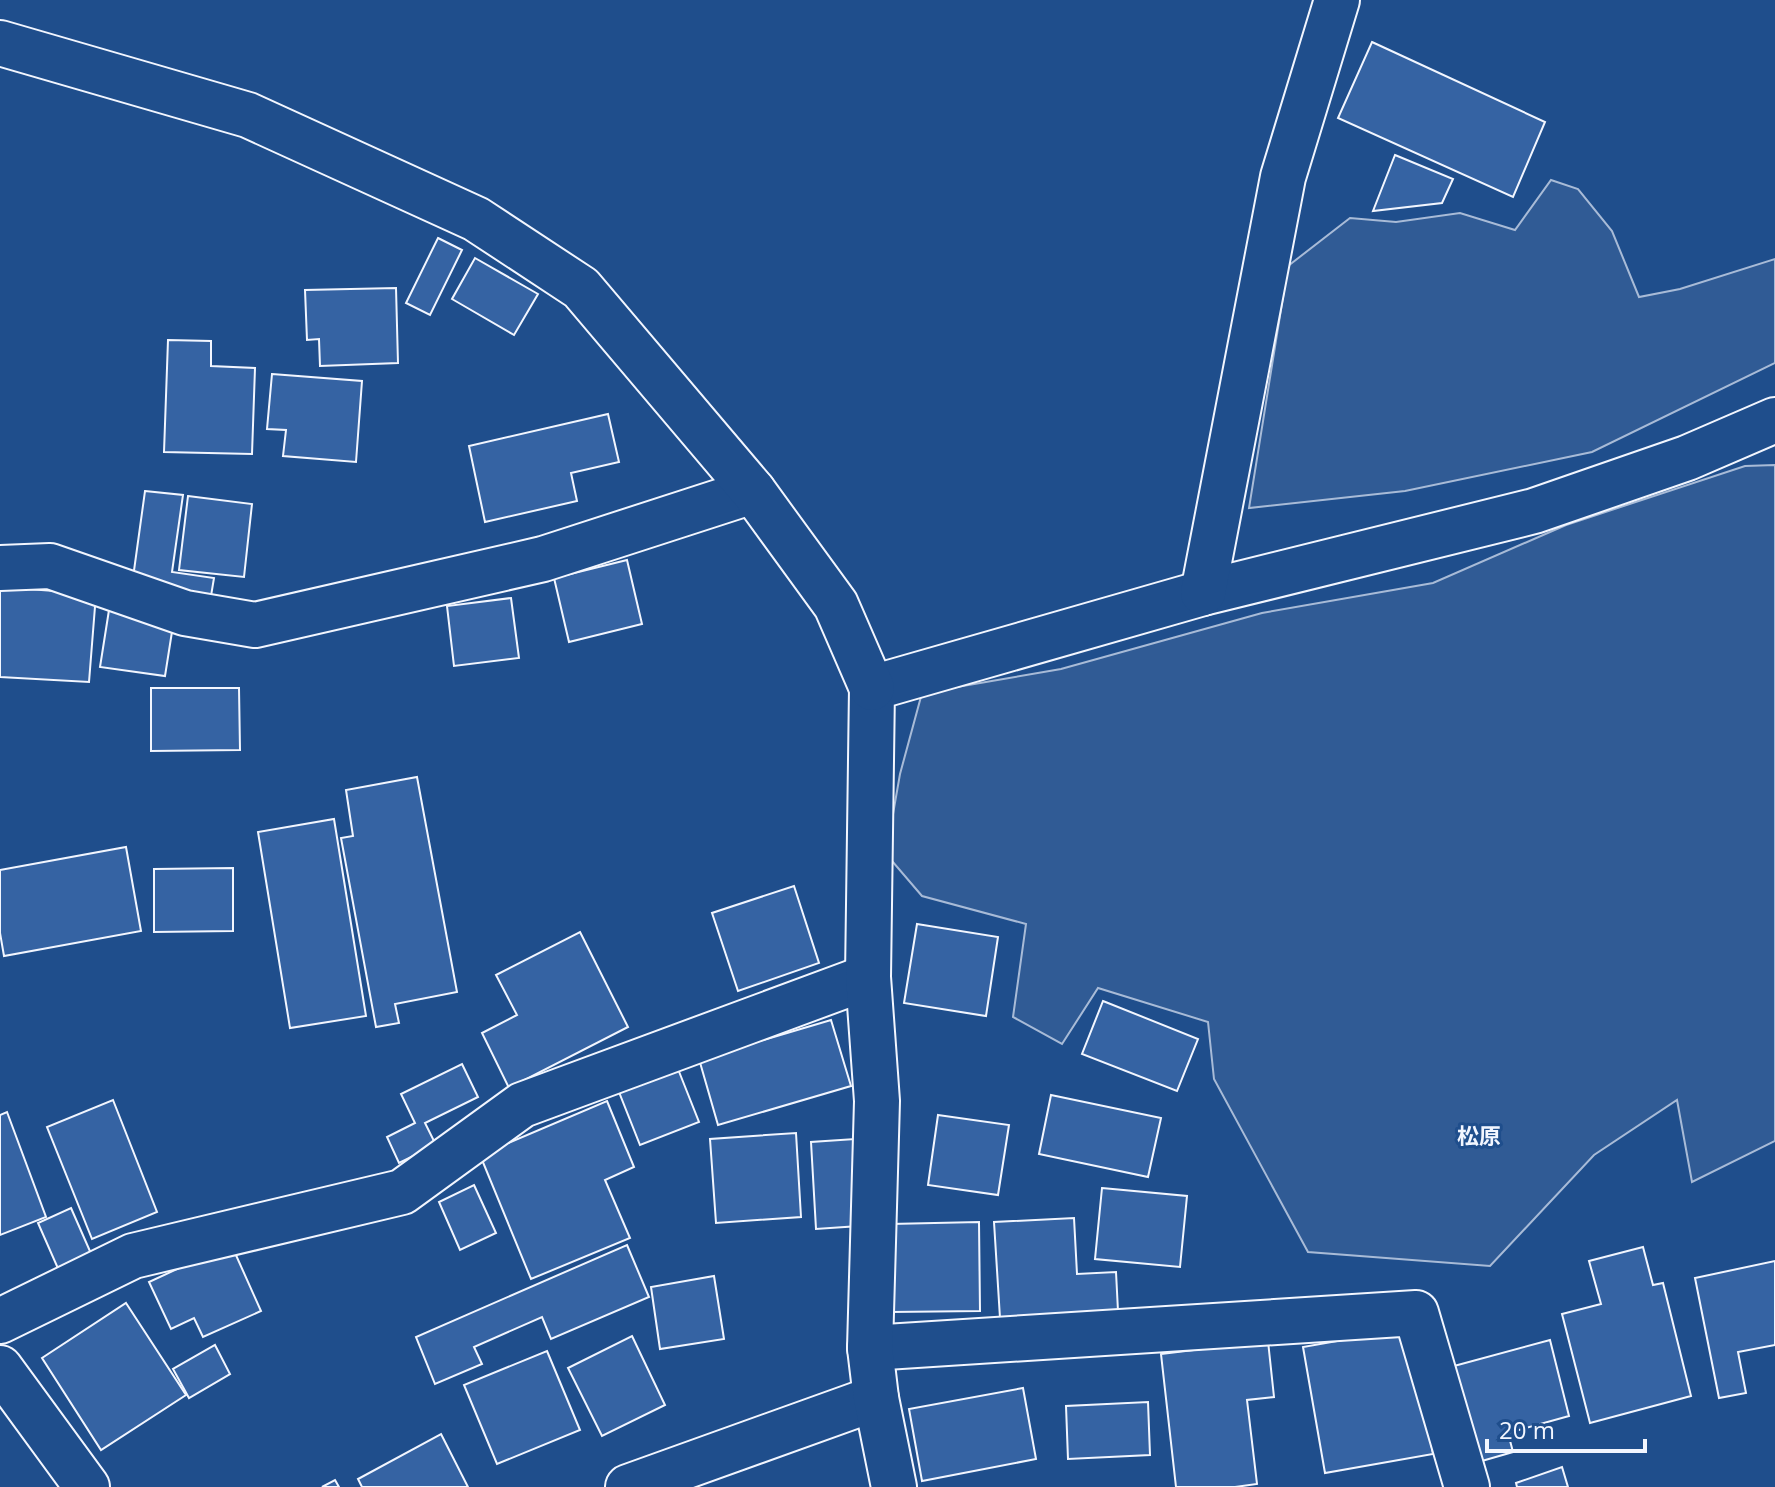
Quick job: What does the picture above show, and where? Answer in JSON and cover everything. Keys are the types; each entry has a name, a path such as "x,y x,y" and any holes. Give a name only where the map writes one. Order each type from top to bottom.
{"street":[{"path":"1203,593 1283,177 1337,0"},
{"path":"0,43 248,115 476,219 581,288 753,491 836,605 872,688 868,977 877,1101 870,1348 876,1398 894,1487"},
{"path":"872,688 1203,593 1534,511 1687,458 1775,420"},
{"path":"0,568 50,566 185,613 255,625 543,559 753,491"},
{"path":"0,1321 133,1256 402,1192 522,1105 868,977"},
{"path":"870,1348 1416,1313 1467,1487"},
{"path":"0,1368 87,1487"},
{"path":"628,1487 876,1398"}],"shaded area":[{"path":"1551,180 1578,189 1612,231 1639,297 1680,289 1775,259 1775,363 1592,452 1405,491 1249,508 1288,266 1350,218 1396,222 1460,213 1515,230"},
{"path":"1775,465 1775,1141 1692,1182 1677,1100 1594,1155 1490,1266 1308,1252 1214,1079 1208,1022 1098,988 1062,1044 1013,1017 1026,924 922,896 886,854 900,774 922,693 1061,669 1262,613 1433,583 1566,525 1745,466"}],"building":[{"path":"1372,42 1545,122 1513,197 1338,118"},
{"path":"1395,155 1453,179 1442,203 1373,211"},
{"path":"438,238 462,250 430,315 406,303"},
{"path":"475,258 538,294 514,335 452,299"},
{"path":"396,288 398,363 320,366 319,339 307,340 305,290"},
{"path":"168,340 211,341 211,366 255,368 252,454 164,452"},
{"path":"272,374 362,381 356,462 283,456 286,430 267,429"},
{"path":"608,414 619,462 571,473 577,501 485,522 469,446"},
{"path":"145,491 183,495 172,572 214,578 211,596 132,585"},
{"path":"188,496 252,504 244,577 179,570"},
{"path":"627,560 642,624 569,642 554,578"},
{"path":"0,587 96,594 89,682 0,677"},
{"path":"511,598 519,658 454,666 447,606"},
{"path":"109,610 174,619 165,676 100,667"},
{"path":"151,688 239,688 240,750 151,751"},
{"path":"417,777 457,992 395,1004 399,1023 376,1027 341,838 353,836 346,790"},
{"path":"334,819 366,1016 290,1028 258,832"},
{"path":"126,847 141,931 4,956 0,933 0,870"},
{"path":"233,868 233,931 154,932 154,869"},
{"path":"794,886 819,963 738,991 712,913"},
{"path":"917,924 998,937 986,1016 904,1003"},
{"path":"580,932 628,1027 509,1088 482,1033 517,1015 496,975"},
{"path":"1103,1001 1198,1039 1177,1091 1082,1054"},
{"path":"831,1020 851,1086 718,1125 699,1059"},
{"path":"462,1064 478,1097 425,1123 436,1145 399,1163 387,1137 415,1123 401,1094"},
{"path":"676,1064 699,1122 640,1145 617,1087"},
{"path":"1051,1095 1161,1118 1148,1177 1039,1154"},
{"path":"113,1100 157,1212 92,1239 47,1127"},
{"path":"607,1101 634,1167 605,1180 630,1238 531,1279 480,1155"},
{"path":"7,1112 46,1217 0,1235 0,1115"},
{"path":"938,1115 1009,1125 998,1195 928,1185"},
{"path":"796,1133 801,1217 716,1223 710,1139"},
{"path":"855,1139 859,1226 816,1229 811,1142"},
{"path":"474,1185 496,1233 460,1250 439,1202"},
{"path":"1102,1188 1187,1196 1180,1267 1095,1259"},
{"path":"71,1208 93,1258 60,1273 38,1223"},
{"path":"1074,1218 1077,1274 1116,1272 1118,1311 1000,1318 994,1222"},
{"path":"979,1222 980,1311 891,1312 890,1224"},
{"path":"231,1244 261,1311 203,1337 194,1318 171,1329 149,1282"},
{"path":"627,1245 649,1297 551,1339 542,1317 474,1347 482,1364 435,1384 416,1337"},
{"path":"1643,1247 1653,1285 1663,1283 1691,1396 1590,1423 1562,1314 1601,1304 1589,1261"},
{"path":"1775,1261 1775,1345 1738,1352 1746,1393 1719,1398 1695,1278"},
{"path":"714,1276 724,1339 660,1349 651,1287"},
{"path":"126,1303 186,1395 101,1450 42,1358"},
{"path":"1411,1328 1433,1454 1325,1473 1303,1347"},
{"path":"632,1336 665,1405 602,1436 568,1368"},
{"path":"1550,1340 1569,1416 1508,1433 1513,1452 1468,1465 1443,1369"},
{"path":"1268,1341 1274,1397 1247,1400 1257,1484 1176,1487 1161,1354"},
{"path":"215,1345 230,1374 189,1398 173,1369"},
{"path":"547,1351 580,1430 497,1464 464,1385"},
{"path":"1023,1388 1036,1459 922,1481 909,1409"},
{"path":"1148,1402 1150,1455 1068,1459 1066,1406"},
{"path":"441,1434 468,1487 362,1487 358,1479"},
{"path":"1562,1467 1568,1487 1517,1487 1516,1483"},
{"path":"335,1480 339,1487 322,1487"}],"district":[{"name":"松原","path":"1479,1135"}]}
